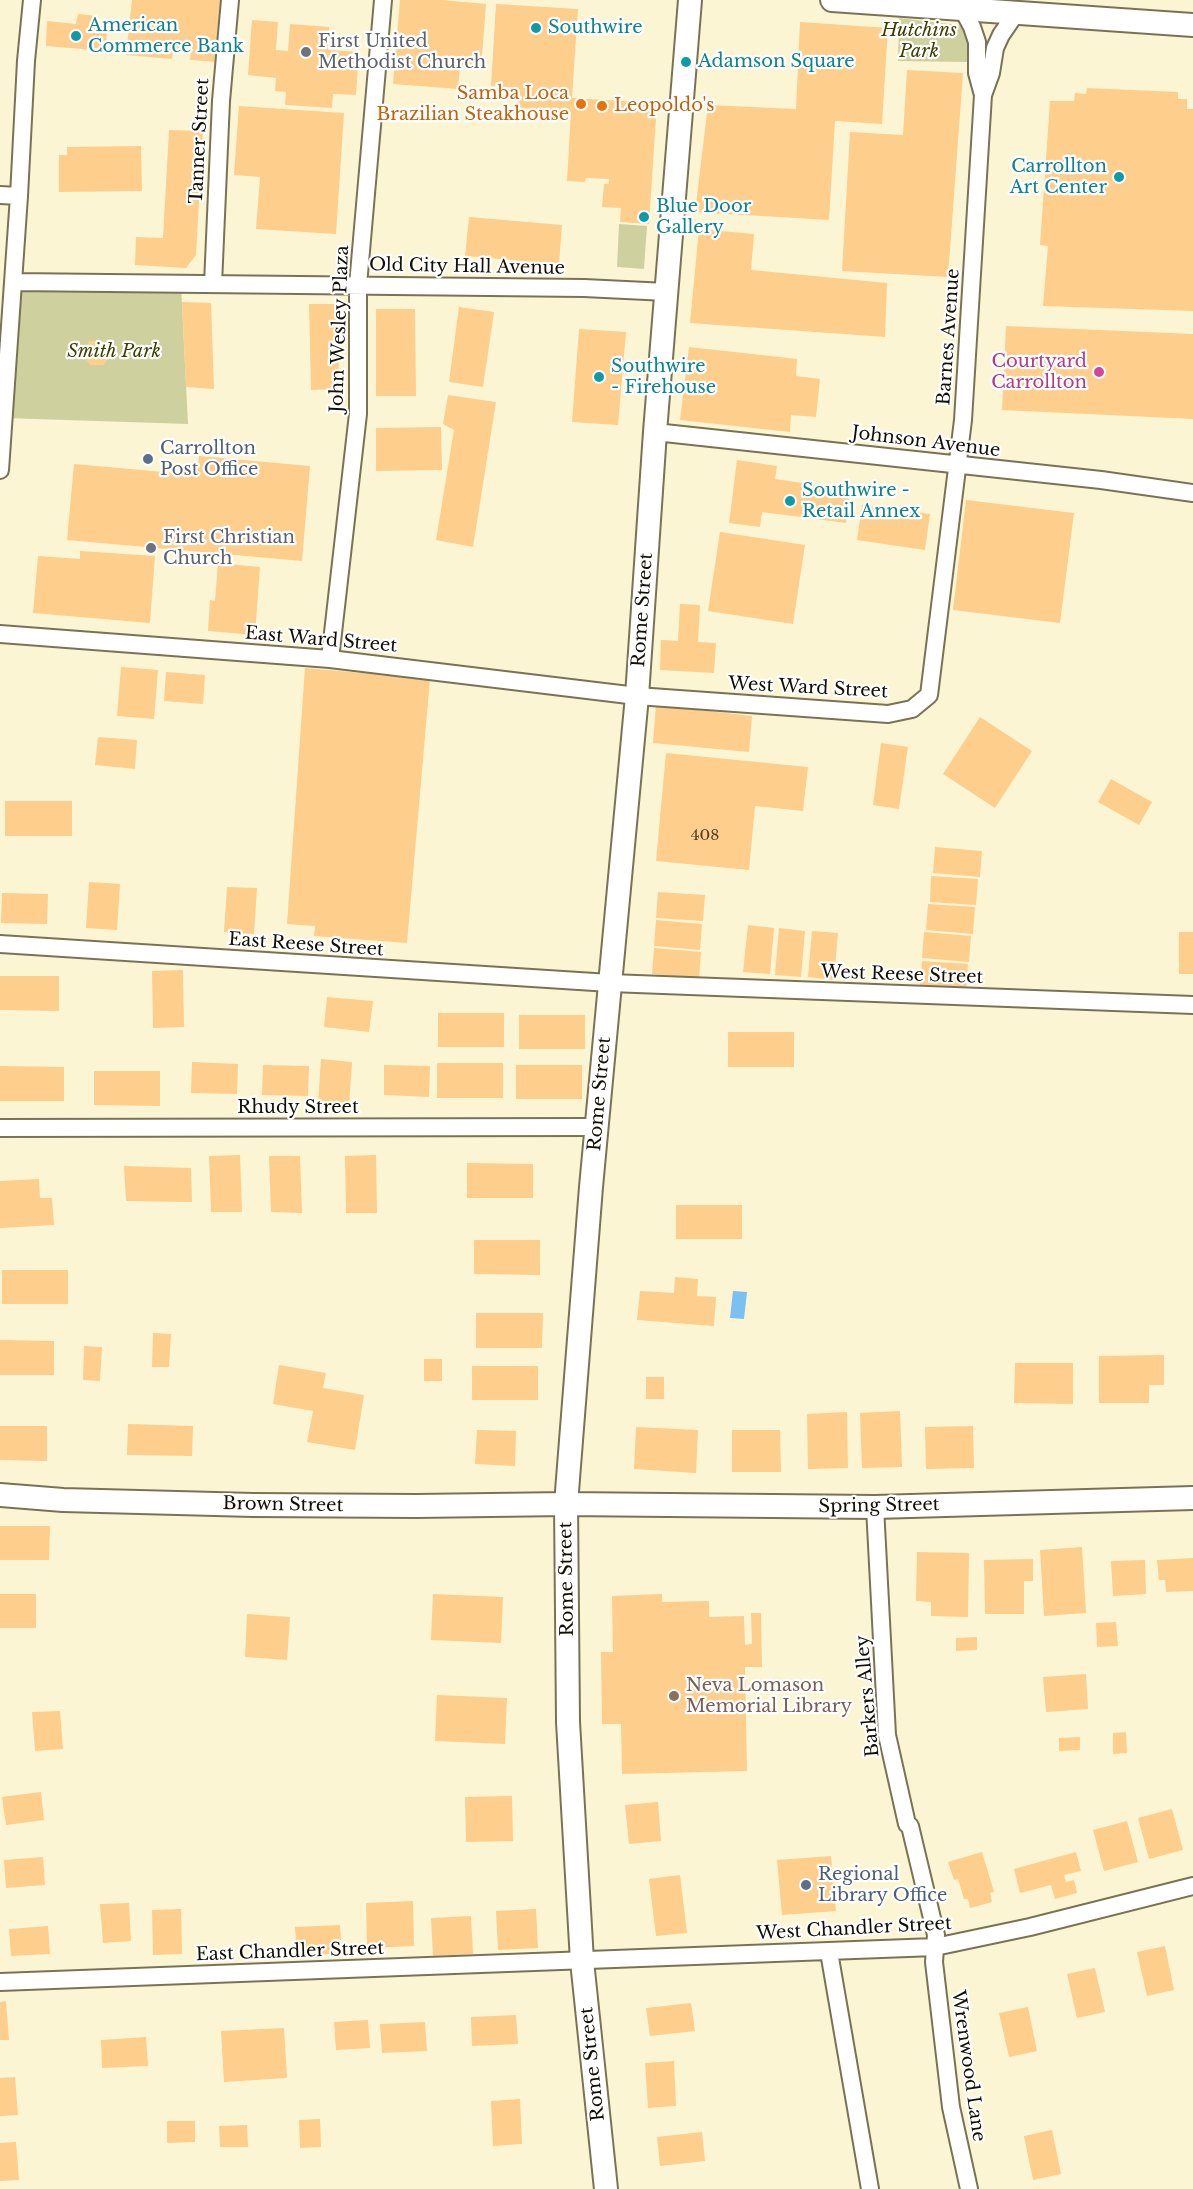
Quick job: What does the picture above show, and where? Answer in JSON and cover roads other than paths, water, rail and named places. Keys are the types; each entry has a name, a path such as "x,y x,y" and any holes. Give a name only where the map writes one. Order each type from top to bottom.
{"street":[{"path":"0,470 26,61 32,0"},
{"name":"Tanner Street","path":"213,284 221,101 230,0"},
{"name":"John Wesley Plaza","path":"330,659 358,414 358,285 383,0"},
{"name":"Rome Street","path":"606,2189 582,1961 568,1722 566,1504 596,1127 637,696 655,432 690,0"},
{"path":"832,0 975,7 1016,13 1045,8 1193,25"},
{"path":"975,7 972,27 975,37 977,73 983,95"},
{"path":"983,95 992,73 995,48 1016,13"},
{"name":"Barnes Avenue","path":"944,581 964,408 983,95"},
{"path":"0,195 19,196"},
{"name":"Old City Hall Avenue","path":"13,282 584,288 668,292"},
{"name":"Johnson Avenue","path":"655,432 757,441 1101,480 1193,493"},
{"name":"West Ward Street","path":"637,696 888,714 912,709 929,695 944,581"},
{"name":"East Ward Street","path":"0,634 330,659 637,696"},
{"name":"East Reese Street","path":"0,944 610,983"},
{"name":"West Reese Street","path":"610,983 1193,1005"},
{"name":"Rhudy Street","path":"0,1128 596,1127"},
{"name":"Brown Street","path":"0,1495 63,1500 253,1505 566,1504"},
{"name":"Spring Street","path":"566,1504 875,1507 1193,1498"},
{"name":"Barkers Alley","path":"875,1507 887,1735 936,1935 935,1947"},
{"name":"West Chandler Street","path":"582,1961 935,1947 1030,1928 1193,1886"},
{"name":"Wrenwood Lane","path":"935,1947 934,1962 951,2107 969,2189"},
{"path":"829,1952 870,2189"},
{"name":"East Chandler Street","path":"0,1983 582,1961"}],"water":[{"path":"733,1291 747,1292 744,1319 730,1318"}],"place":[{"name":"Southwire","path":"536,28"},
{"name":"American Commerce Bank","path":"76,36"},
{"name":"First United Methodist Church","path":"306,52"},
{"name":"Adamson Square","path":"686,62"},
{"name":"Samba Loca Brazilian Steakhouse","path":"581,104"},
{"name":"Leopoldo's","path":"602,106"},
{"name":"Carrollton Art Center","path":"1119,177"},
{"name":"Blue Door Gallery","path":"644,217"},
{"name":"Courtyard Carrollton","path":"1099,372"},
{"name":"Southwire - Firehouse","path":"599,377"},
{"name":"Carrollton Post Office","path":"148,459"},
{"name":"Southwire - Retail Annex","path":"790,501"},
{"name":"First Christian Church","path":"151,548"},
{"name":"Neva Lomason Memorial Library","path":"674,1696"},
{"name":"Regional Library Office","path":"806,1885"}],"park label":[{"name":"Hutchins Park","path":"919,42"},
{"name":"Smith Park","path":"114,352"}]}
